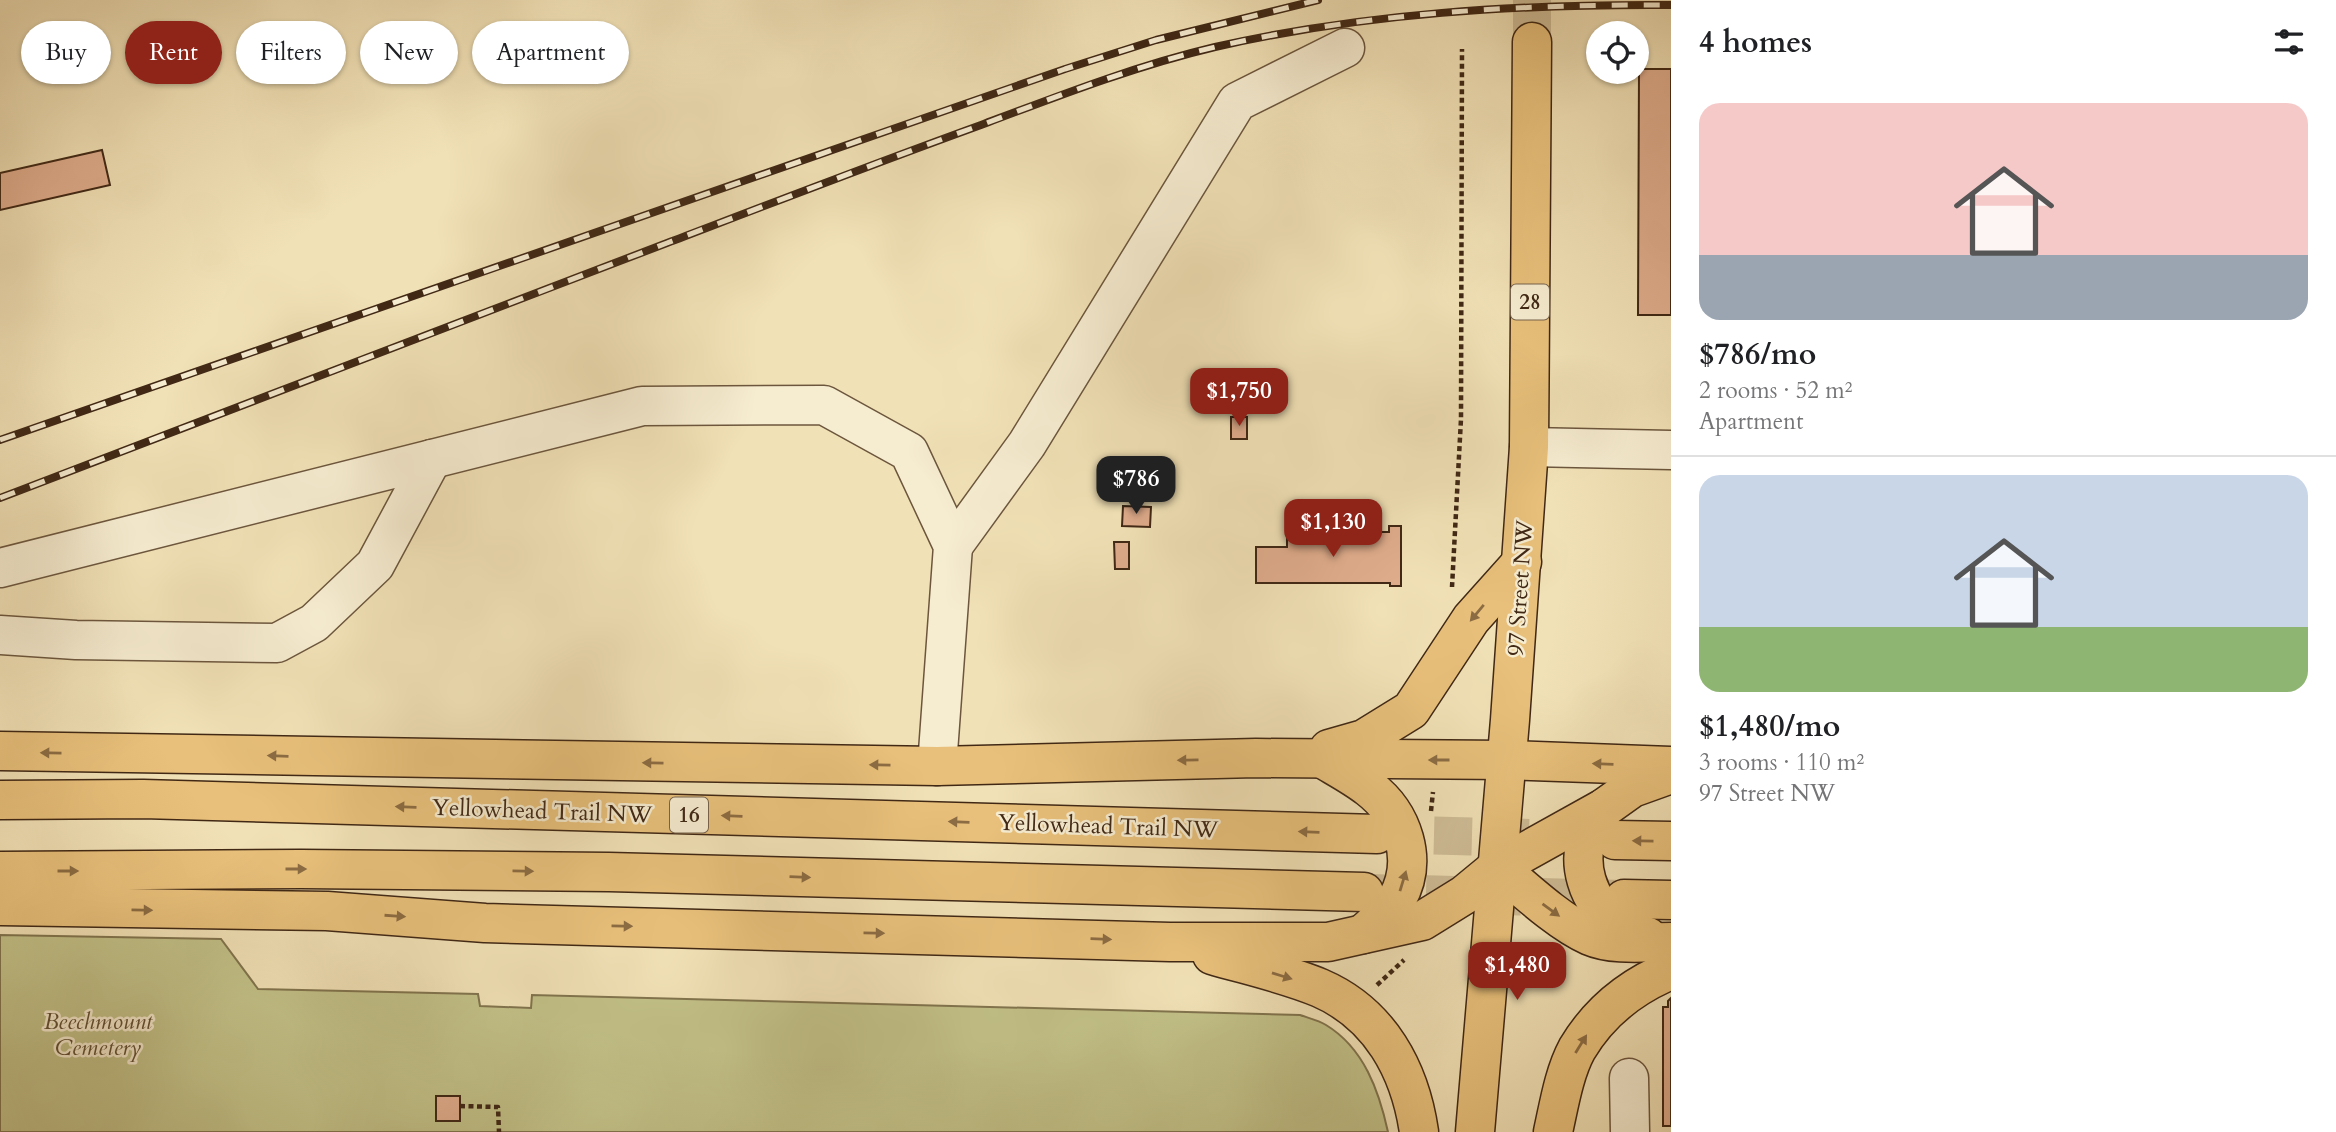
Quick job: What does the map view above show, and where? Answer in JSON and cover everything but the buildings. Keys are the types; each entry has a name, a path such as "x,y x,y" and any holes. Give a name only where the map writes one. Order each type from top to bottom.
{"main road":[{"name":"97 Street NW","path":"1475,1132 1507,760 1529,447 1532,42"},
{"path":"1256,758 1338,748 1364,739 1411,710 1471,619 1522,562"},
{"path":"0,751 937,766 1256,758 1507,760 1671,766"},
{"path":"1322,758 1369,788 1389,807 1402,829 1408,855 1406,876 1396,899 1363,934"},
{"path":"0,906 327,911 485,923 1170,942 1328,942 1422,921 1465,895 1498,867 1609,824 1632,788 1671,774"},
{"name":"Yellowhead Trail NW","path":"0,800 143,799 1377,834"},
{"path":"1667,951 1619,925 1598,906 1587,888 1584,870 1585,850 1591,826 1609,824 1671,841"},
{"path":"1498,867 1553,913 1591,936 1667,951"},
{"path":"0,871 301,869 609,872 1364,892"},
{"path":"1624,899 1671,900"},
{"path":"1170,942 1321,988 1353,1007 1377,1028 1392,1052 1412,1101 1419,1132"},
{"path":"1553,1132 1565,1081 1577,1050 1600,1017 1623,995 1653,977 1667,951"},
{"path":"1565,1081 1576,1132"}],"street":[{"path":"953,546 1027,444 1237,102 1345,48"},
{"path":"0,568 642,406 824,405 909,452 953,546 937,766"},
{"path":"1529,447 1671,450"},
{"path":"0,635 76,640 277,643 314,623 375,565 432,459"},
{"path":"1629,1078 1630,1132"}],"path":[{"path":"1450,598 1461,419 1462,49"},
{"path":"1373,988 1410,954"},
{"path":"460,1106 498,1107 499,1132"}],"green space":[{"name":"Beechmount Cemetery","path":"0,935 221,939 258,989 478,994 480,1006 531,1008 532,995 1300,1015 1326,1025 1360,1058 1380,1101 1388,1132 0,1132"}],"tunnel":[{"path":"1532,0 1532,42"},
{"path":"1377,834 1533,838"},
{"path":"1369,893 1624,899"}],"railway":[{"path":"0,440 1065,69 1156,40 1318,0"},
{"path":"0,498 863,168 1156,63 1271,35 1385,19 1557,6 1671,5"}]}
